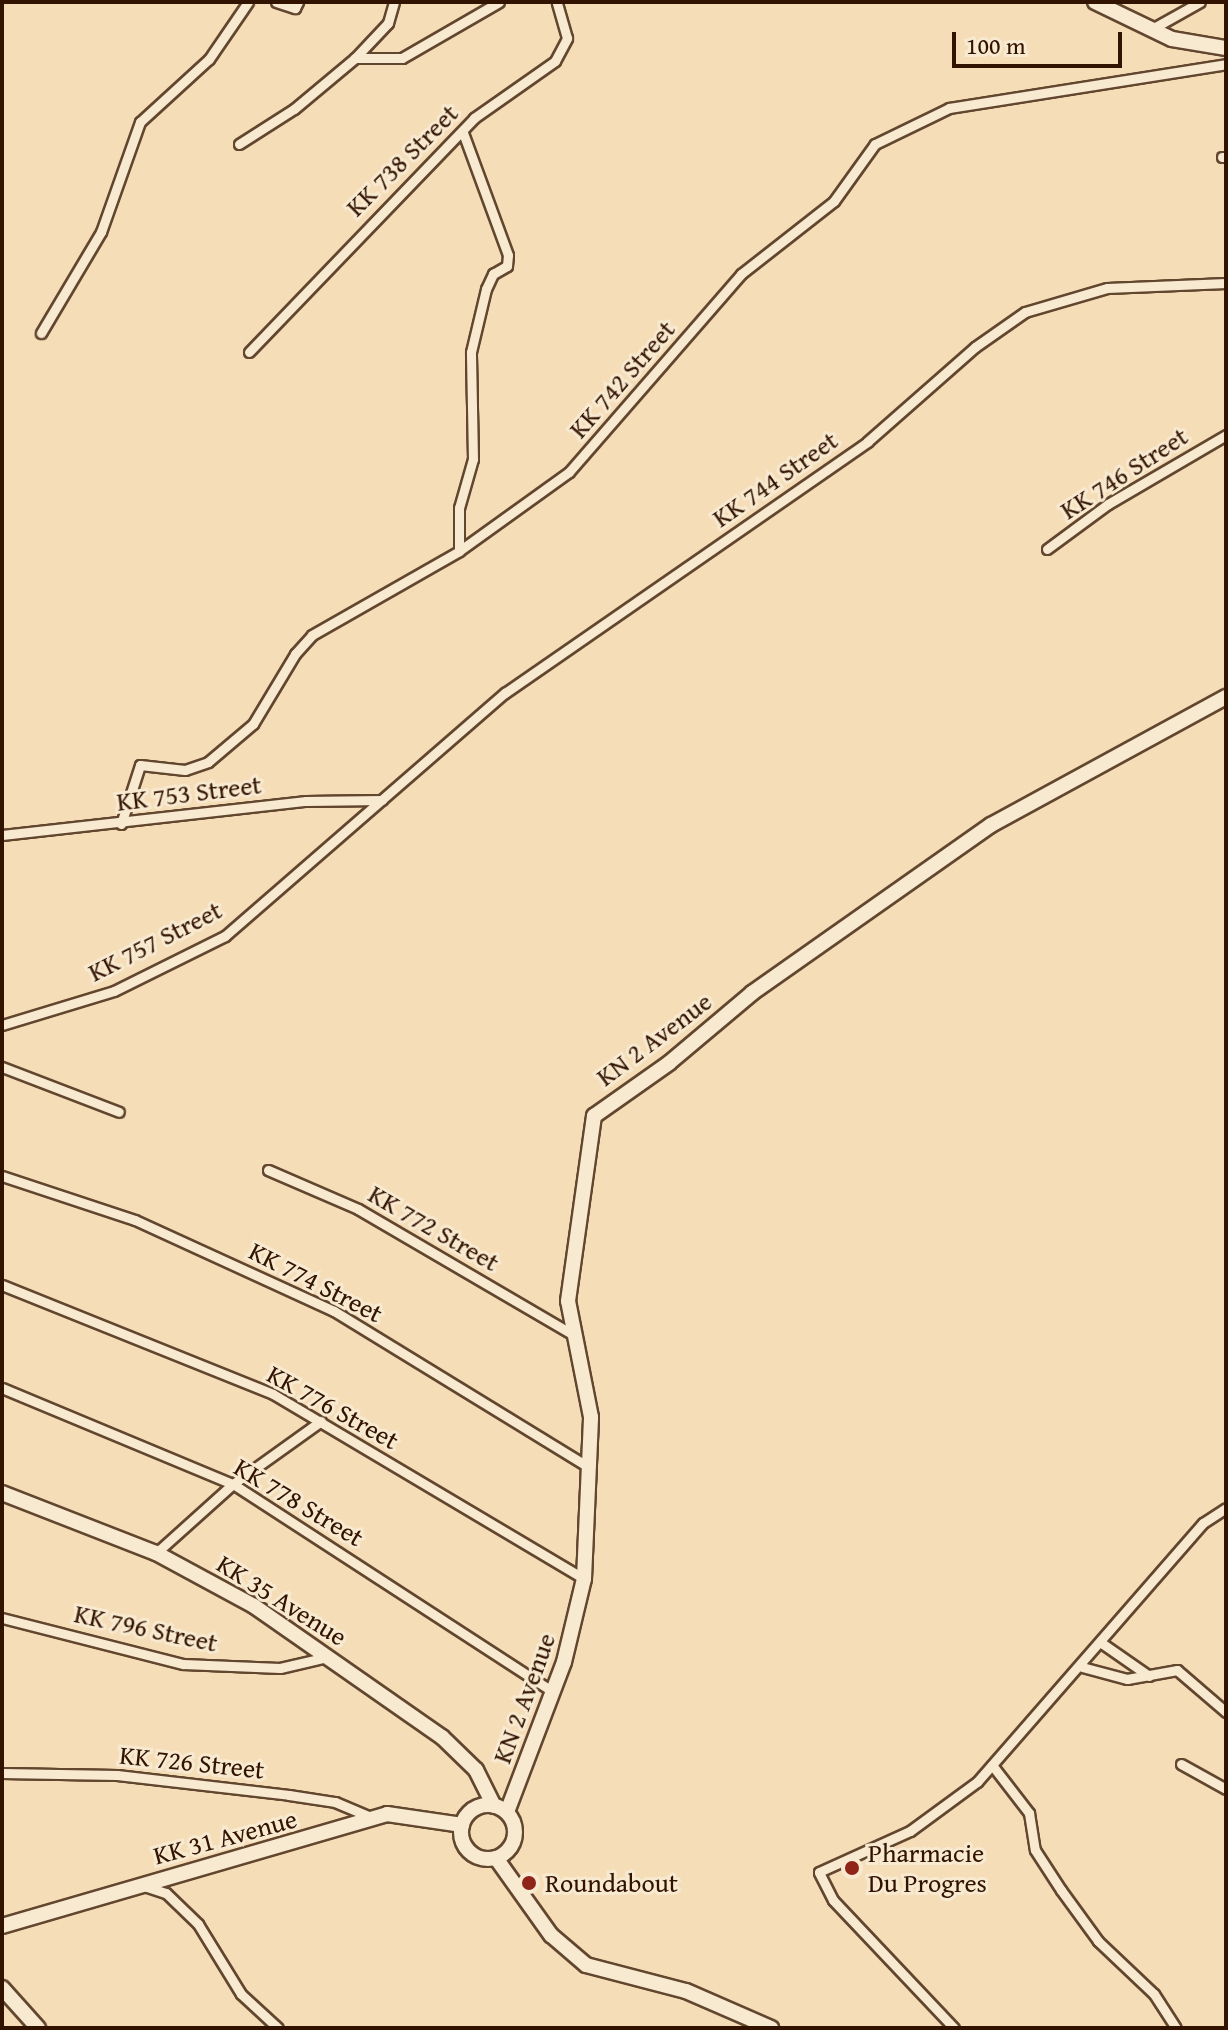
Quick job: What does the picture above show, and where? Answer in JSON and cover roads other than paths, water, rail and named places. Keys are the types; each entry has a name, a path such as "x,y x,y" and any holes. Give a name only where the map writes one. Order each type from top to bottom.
{"main road":[{"path":"1095,2 1150,30 1226,48"},
{"name":"KN 2 Avenue","path":"501,1809 553,1692 584,1579 590,1468 588,1386 572,1334 570,1272 594,1116 669,1063 752,993 991,825 1226,697"},
{"name":"KK 35 Avenue","path":"2,1493 156,1553 254,1606 450,1744 476,1770 501,1809"},
{"path":"496,1858 515,1838 501,1809 474,1809 462,1825 470,1851 496,1858 551,1935 586,1965 686,1991 771,2028"},
{"name":"KK 31 Avenue","path":"2,1926 373,1818 400,1814 462,1825"},
{"path":"2,1988 38,2028"}],"street":[{"path":"41,333 101,232 140,122 209,59 248,2"},
{"path":"276,2 295,8 298,2"},
{"path":"239,144 294,109 355,58 388,23 394,2"},
{"path":"355,58 402,58 499,2"},
{"name":"KK 738 Street","path":"249,352 463,133 474,118 564,51 567,38 557,2"},
{"path":"1150,30 1200,2"},
{"name":"KK 742 Street","path":"121,824 140,765 185,770 208,762 253,724 295,654 312,635 459,551 569,472 741,274 834,201 875,144 949,108 1226,64"},
{"path":"459,551 459,508 473,459 471,352 486,289 493,274 507,266 508,255 463,133"},
{"name":"KK 744 Street","path":"382,800 505,693 867,442 975,347 1025,312 1107,288 1226,283"},
{"name":"KK 746 Street","path":"1047,549 1108,504 1226,435"},
{"name":"KK 753 Street","path":"2,835 306,801 382,800"},
{"name":"KK 757 Street","path":"2,1025 114,991 225,936 382,800"},
{"path":"2,1067 119,1112"},
{"name":"KK 772 Street","path":"268,1170 358,1209 572,1334"},
{"name":"KK 774 Street","path":"2,1176 135,1220 334,1311 590,1468"},
{"name":"KK 776 Street","path":"2,1285 273,1394 584,1579"},
{"name":"KK 778 Street","path":"2,1388 233,1484 553,1692"},
{"path":"156,1553 233,1484 321,1421"},
{"path":"954,2028 833,1900 819,1872 910,1831 965,1792 992,1765 1049,1695 1103,1644 1203,1523 1226,1508"},
{"name":"KK 796 Street","path":"2,1618 183,1664 280,1668 329,1657"},
{"path":"1103,1644 1149,1676"},
{"path":"1082,1667 1127,1679 1177,1670 1226,1712"},
{"path":"1181,1764 1226,1789"},
{"path":"992,1765 1029,1813 1035,1850 1061,1890 1098,1941 1154,1994 1176,2028"},
{"name":"KK 726 Street","path":"2,1773 117,1775 289,1795 335,1802 373,1818"},
{"path":"140,1884 166,1893 185,1910 241,1994 278,2028"}],"place":[{"name":"Pharmacie Du Progres","path":"852,1868"},
{"name":"Roundabout","path":"529,1883"}]}
